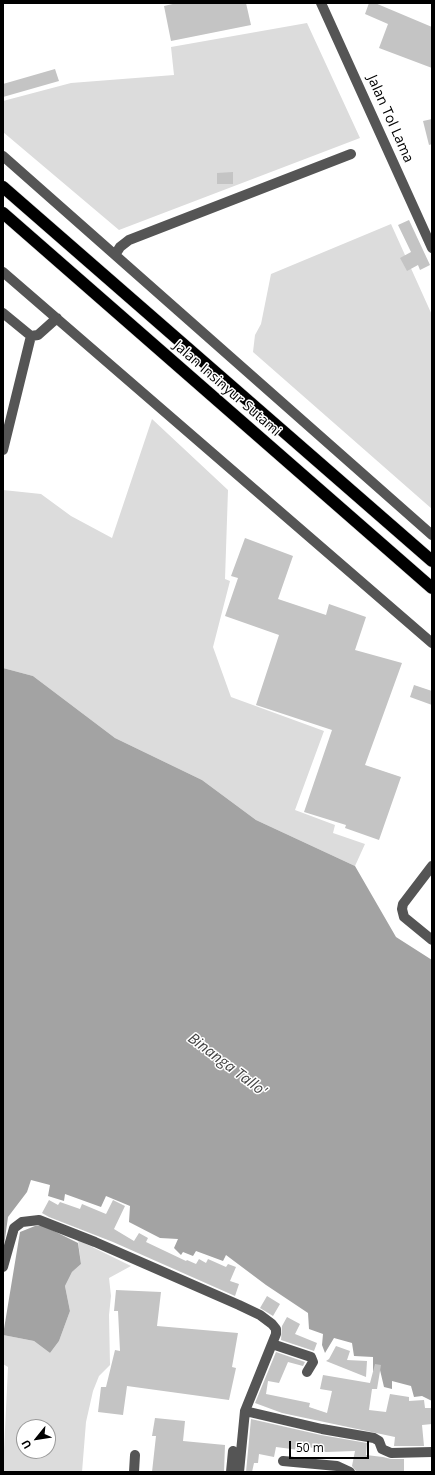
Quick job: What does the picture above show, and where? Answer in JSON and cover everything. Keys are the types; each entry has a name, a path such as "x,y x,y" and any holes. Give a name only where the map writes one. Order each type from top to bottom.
{"highway":[{"name":"Jalan Insinyur Sutami","path":"3,187 432,561"},
{"name":"Jalan Insinyur Sutami","path":"3,213 432,588"}],"street":[{"name":"Jalan Tol Lama","path":"321,3 432,248"},
{"path":"115,255 120,247 129,240 351,154"},
{"path":"3,156 432,535"},
{"path":"3,272 432,644"},
{"path":"3,314 31,336 38,335 57,318"},
{"path":"3,450 31,336"},
{"path":"432,866 403,904 402,909 404,917 432,940"},
{"path":"3,1267 14,1228 22,1222 43,1220 260,1315 276,1329 276,1334 245,1411 239,1472"},
{"path":"272,1344 311,1357 313,1362 307,1372"},
{"path":"245,1411 322,1430 374,1438 378,1441 382,1449 391,1453 432,1452"},
{"path":"231,1472 233,1451"},
{"path":"134,1472 135,1455"},
{"path":"283,1461 306,1462 342,1467 350,1472"}],"shaded area":[{"path":"307,23 360,138 119,230 3,132 3,101 71,83 174,75 171,47"},
{"path":"391,224 432,315 432,509 253,352 255,335 261,324 271,274"},
{"path":"152,419 228,490 225,579 230,581 213,647 231,697 324,731 295,810 335,825 333,833 365,844 355,866 256,820 202,780 115,738 33,676 3,668 3,490 41,494 71,516 112,538"},
{"path":"78,1240 131,1266 109,1278 111,1296 109,1315 110,1365 99,1376 93,1391 86,1422 82,1472 3,1472 8,1367 3,1364 3,1335 34,1341 50,1353 59,1341 70,1311 65,1286 72,1272 81,1264"}],"water":[{"name":"Binanga Tallo'","path":"3,668 33,676 115,738 202,780 256,820 355,866 396,937 432,960 432,1401 422,1396 414,1397 411,1386 392,1381 392,1389 384,1387 380,1370 373,1371 373,1357 354,1356 352,1343 334,1338 325,1353 322,1345 323,1334 309,1329 308,1313 266,1285 226,1255 223,1261 196,1251 193,1256 183,1252 181,1255 174,1248 178,1239 160,1238 129,1222 130,1206 106,1196 101,1207 65,1194 64,1201 48,1196 50,1185 31,1180 27,1192 8,1217 3,1253"},
{"path":"42,1225 78,1243 81,1264 72,1272 65,1286 70,1311 59,1341 50,1353 34,1341 3,1335 20,1232"}],"building":[{"path":"177,3 246,3 251,25 171,41 164,6"},
{"path":"369,3 375,3 432,27 432,68 379,48 388,24 365,14"},
{"path":"55,69 59,81 3,97 3,84"},
{"path":"432,119 432,144 429,145 423,121"},
{"path":"233,172 233,184 217,184 217,173"},
{"path":"409,220 430,265 420,270 418,265 407,271 400,258 411,252 398,225"},
{"path":"245,538 293,556 278,599 326,615 329,604 366,617 355,650 402,663 365,765 401,777 379,840 345,828 346,825 304,812 332,730 256,705 279,635 225,616 238,578 231,576"},
{"path":"414,685 432,691 432,705 410,697"},
{"path":"49,1200 58,1205 60,1202 80,1209 82,1204 106,1214 113,1200 125,1206 114,1229 134,1241 139,1233 148,1238 146,1242 186,1261 187,1260 196,1264 199,1259 206,1263 208,1259 226,1267 228,1264 236,1267 230,1281 239,1284 235,1296 113,1242 49,1217 42,1213"},
{"path":"116,1290 161,1292 157,1326 238,1333 232,1367 236,1368 229,1400 127,1386 123,1415 98,1412 101,1387 106,1387 115,1350 120,1351 118,1311 114,1311"},
{"path":"267,1296 280,1304 273,1316 260,1308"},
{"path":"287,1317 300,1324 295,1334 317,1343 314,1351 281,1340 282,1326"},
{"path":"336,1346 350,1351 347,1360 367,1361 366,1377 326,1361 329,1359"},
{"path":"276,1352 305,1362 303,1366 288,1362 279,1383 268,1381 266,1394 310,1403 309,1407 327,1413 332,1391 320,1389 323,1375 370,1383 375,1364 381,1365 377,1389 372,1389 369,1410 386,1412 390,1394 409,1397 409,1401 424,1400 425,1408 432,1408 432,1424 422,1425 424,1446 394,1446 395,1437 282,1413 255,1403"},
{"path":"155,1418 185,1421 183,1441 225,1445 224,1472 152,1472 156,1436 152,1436"},
{"path":"251,1419 321,1435 367,1443 366,1455 391,1459 404,1459 404,1472 356,1471 352,1466 355,1451 326,1452 299,1444 299,1450 276,1447 274,1457 259,1454 258,1463 254,1463 252,1472 246,1472"}]}
